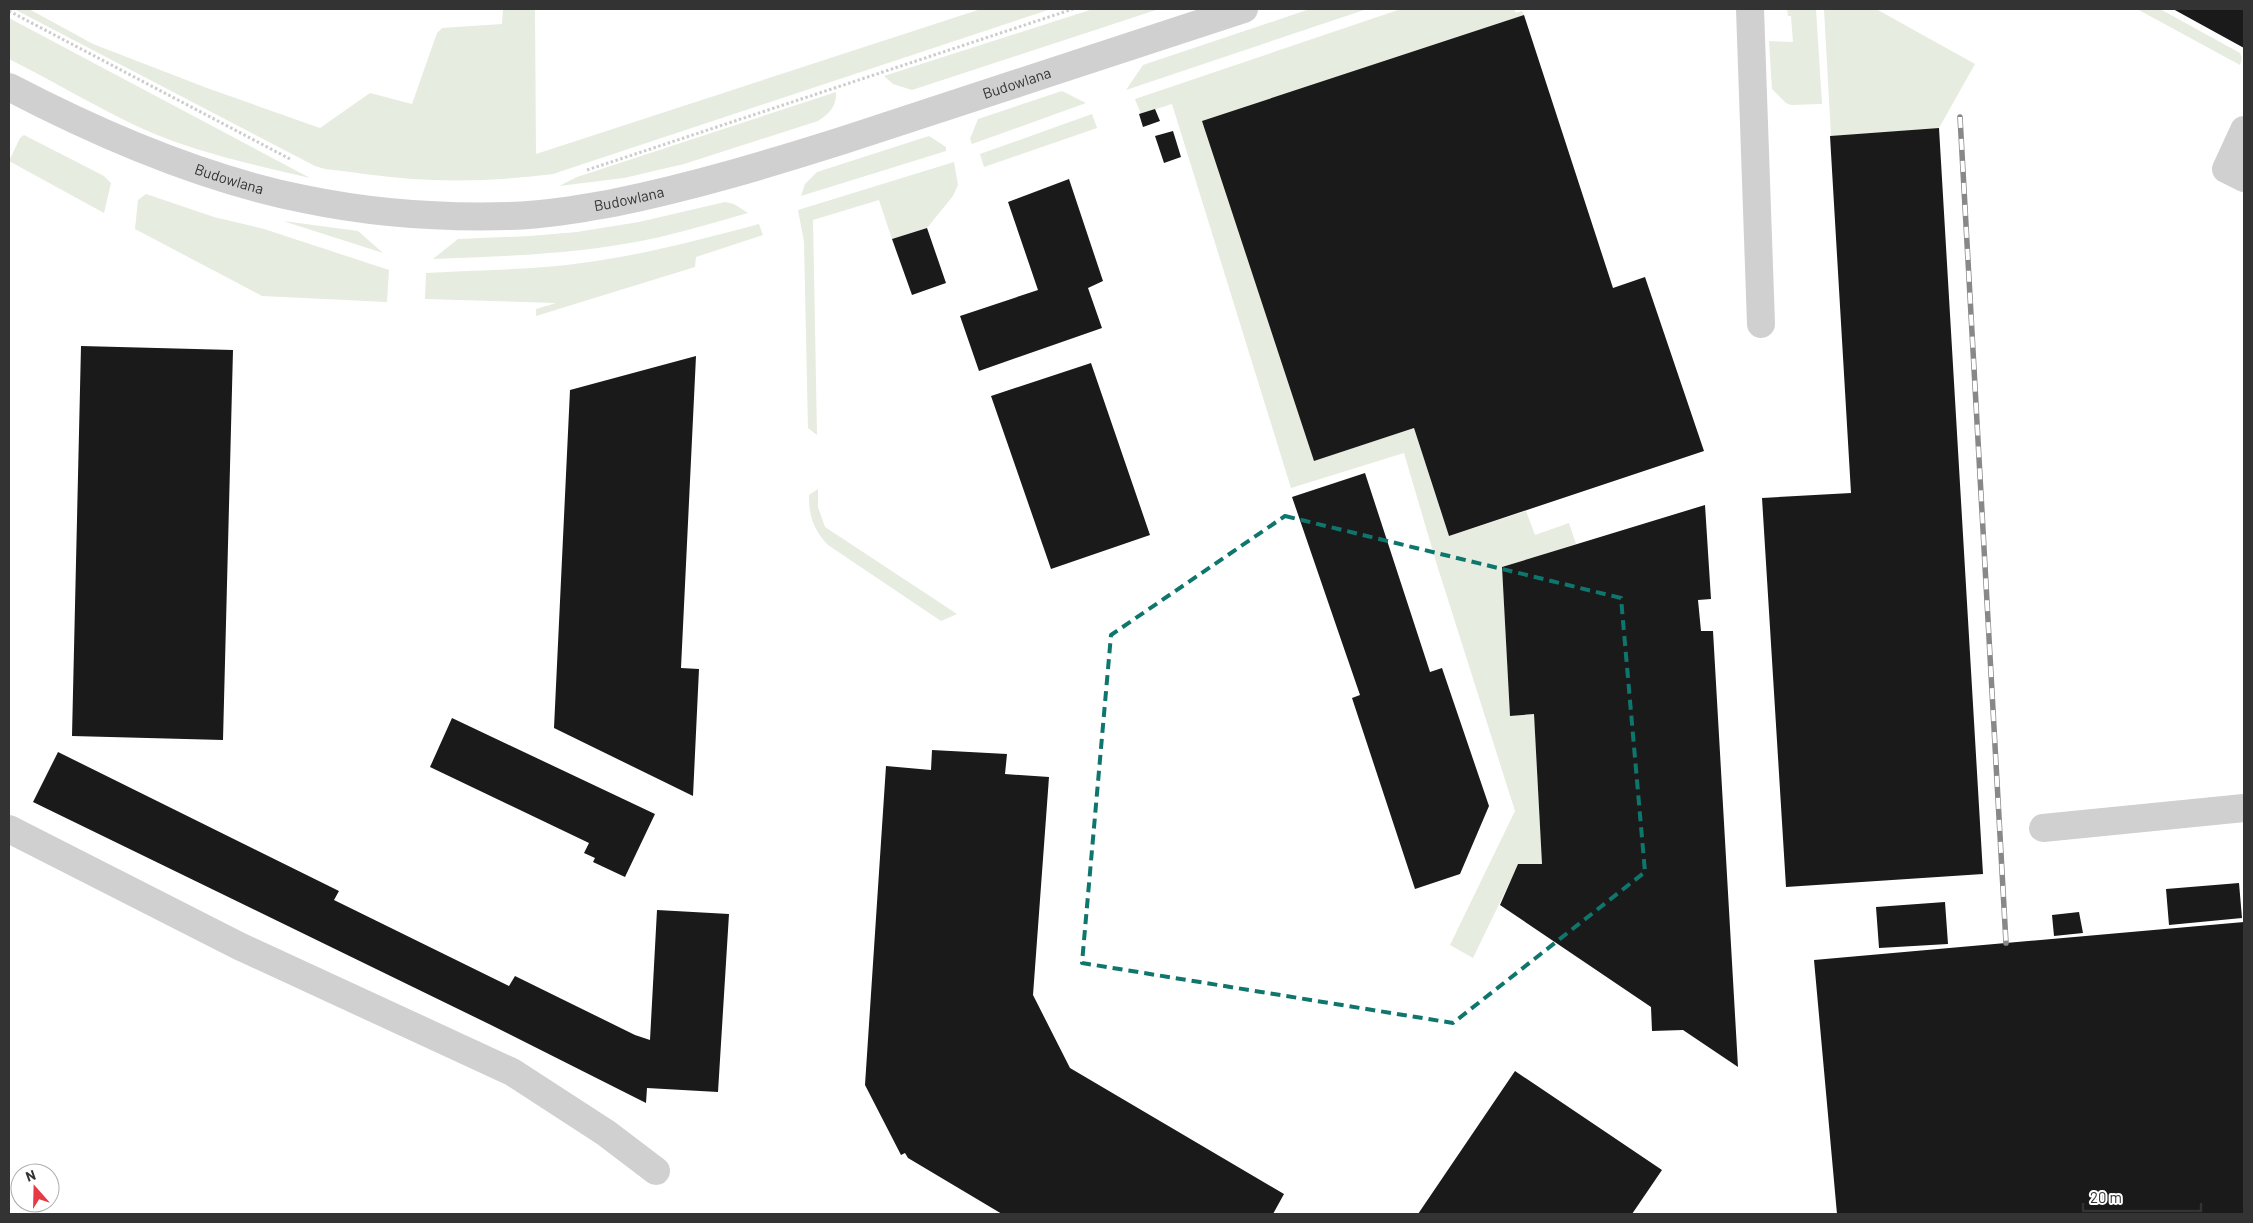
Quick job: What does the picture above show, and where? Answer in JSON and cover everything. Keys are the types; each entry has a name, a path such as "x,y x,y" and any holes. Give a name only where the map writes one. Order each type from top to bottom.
{"street":[{"name":"Budowlana","path":"9,86 127,143 220,176 304,199 374,210 427,214 513,216 586,208 734,175 1244,9"},
{"path":"1750,9 1761,324"},
{"path":"2244,130 2226,169 2244,178"},
{"path":"2043,828 2244,808"},
{"path":"9,829 239,946 512,1072 606,1133 656,1171"}],"path":[{"path":"580,173 1073,9"},
{"path":"9,11 296,162"}],"highlighted area":[{"path":"1285,516 1621,598 1645,872 1453,1023 1082,963 1111,635"}],"shaded area":[{"path":"14,9 29,9 93,44 207,88 320,128 370,93 412,104 437,33 442,28 502,24 503,9 535,9 536,154 981,9 1051,9 553,174 501,179 448,180 391,177 325,169 315,166"},
{"path":"1093,9 1159,9 912,90 893,84 884,76"},
{"path":"1310,9 1367,9 1126,90 1143,65"},
{"path":"1401,9 1514,9 1516,13 1522,11 1524,15 1314,461 1414,428 1449,536 1526,511 1535,535 1569,523 1576,544 1502,567 1510,716 1534,714 1542,864 1518,865 1473,958 1450,945 1515,811 1437,565 1404,453 1291,488 1172,104 1141,114 1135,99"},
{"path":"1787,9 1816,9 1822,104 1791,105 1786,103 1772,89 1769,41 1793,42 1791,16 1788,16"},
{"path":"1824,9 1876,9 1975,64 1939,128 1831,136"},
{"path":"2137,9 2160,9 2240,53 2242,58 2240,65"},
{"path":"9,18 310,178 224,157 161,137 91,103 9,59"},
{"path":"1062,91 1086,103 972,144 970,139 978,119"},
{"path":"836,92 832,109 818,121 684,164 624,178 559,186 577,177"},
{"path":"1092,114 1097,128 984,167 980,154"},
{"path":"24,135 104,176 111,183 104,213 9,161 20,138"},
{"path":"929,136 946,147 946,151 801,196 805,184 817,172"},
{"path":"954,162 958,185 953,196 927,228 892,239 879,200 813,220 817,435 808,428 804,242 798,210"},
{"path":"146,194 214,217 264,229 389,270 387,302 262,296 135,229 138,200"},
{"path":"725,202 734,204 748,213 632,243 575,251 433,259 458,239 577,232 639,222"},
{"path":"283,221 358,231 383,253"},
{"path":"759,224 763,235 696,257 695,267 536,316 536,309 556,303 425,299 426,273 569,265 611,259 696,241"},
{"path":"818,489 818,507 825,527 957,614 941,621 828,545 815,528 810,509 809,495"}],"building":[{"path":"2173,9 2244,9 2244,48"},
{"path":"1524,15 1613,288 1645,277 1704,451 1449,536 1414,428 1314,461 1202,121"},
{"path":"1155,109 1160,121 1143,127 1139,114"},
{"path":"1939,128 1983,874 1786,887 1762,498 1851,493 1830,136"},
{"path":"1173,131 1181,157 1164,163 1155,136"},
{"path":"1069,179 1103,281 1088,288 1102,328 979,371 960,316 1038,290 1008,202"},
{"path":"927,228 946,283 912,295 892,239"},
{"path":"81,346 233,350 223,740 72,736"},
{"path":"696,356 681,668 699,669 693,796 554,728 570,390"},
{"path":"1091,363 1150,535 1051,569 991,396"},
{"path":"1365,473 1430,672 1442,668 1489,806 1460,874 1415,889 1352,698 1360,695 1292,497"},
{"path":"1705,505 1711,599 1698,600 1701,631 1713,631 1738,1067 1683,1030 1652,1031 1651,1007 1500,905 1518,864 1542,864 1534,714 1510,716 1502,567"},
{"path":"452,718 655,814 625,877 593,862 595,858 584,853 589,843 430,767"},
{"path":"932,750 1007,754 1005,774 1049,777 1033,995 1070,1068 1284,1194 1273,1214 1002,1214 908,1158 905,1153 901,1155 865,1085 886,766 931,770"},
{"path":"58,752 339,891 334,900 509,986 515,976 635,1035 650,1040 657,910 729,914 718,1092 647,1088 646,1103 491,1025 33,802"},
{"path":"2239,883 2242,918 2169,925 2166,889"},
{"path":"1945,902 1948,944 1879,948 1876,907"},
{"path":"2079,912 2083,933 2054,936 2052,915"},
{"path":"2244,922 2244,1214 1837,1214 1814,960"},
{"path":"1515,1071 1662,1170 1632,1214 1418,1214"}],"railway":[{"path":"1960,117 2006,943"}]}
